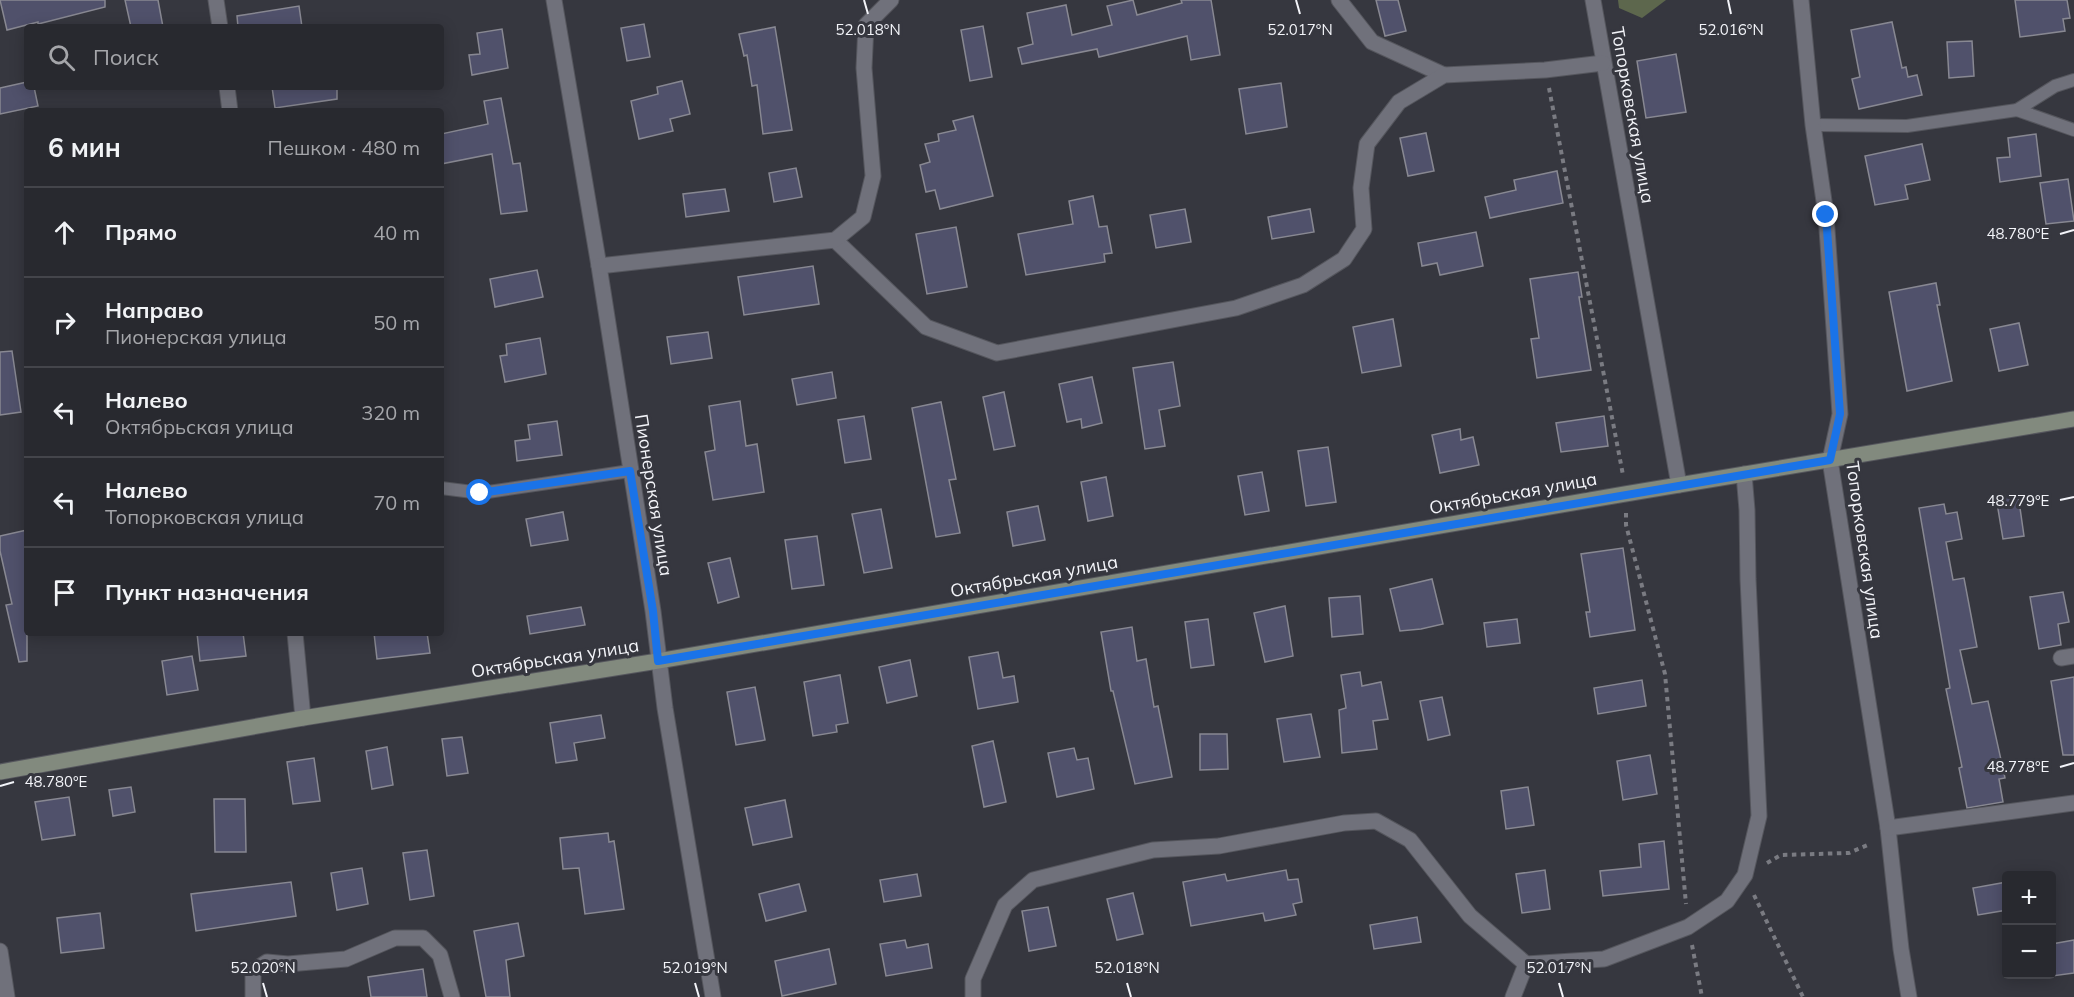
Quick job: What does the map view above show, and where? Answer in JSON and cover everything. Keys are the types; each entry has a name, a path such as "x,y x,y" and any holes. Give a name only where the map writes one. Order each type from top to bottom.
{"street":[{"path":"216,0 219,24"},
{"name":"Пионерская улица","path":"554,0 653,611 658,661 712,997"},
{"path":"598,266 835,240 863,217 873,176 864,68 866,25 891,0"},
{"path":"1339,0 1372,42 1444,75 1545,70 1603,63"},
{"name":"Топорковская улица","path":"1593,0 1679,485"},
{"name":"Топорковская улица","path":"1801,0 1813,125 1826,215 1840,414 1830,460 1888,828 1900,949 1909,997"},
{"path":"835,240 926,327 997,354 1236,308 1303,285 1344,259 1364,229 1361,188 1367,144 1399,102 1444,75"},
{"path":"227,90 230,108"},
{"name":"Октябрьская улица","path":"0,772 303,718 658,661 2074,419"},
{"path":"973,997 973,979 1005,905 1033,880 1153,850 1219,846 1344,824 1377,821 1410,840 1470,916 1526,964 1604,959 1688,927 1727,901 1745,875 1759,816 1744,474"},
{"path":"294,636 303,718"},
{"path":"1888,828 2074,803"},
{"path":"253,997 253,971 267,962 288,964 346,958 395,938 423,938 440,955 452,997"},
{"path":"0,951 6,997"},
{"path":"1513,997 1526,964"}],"lane":[{"path":"1813,125 1906,126 2017,110 2055,86 2074,80"},
{"path":"2017,110 2074,130"},
{"path":"444,488 480,493 630,471"}],"path":[{"path":"1545,70 1621,459 1626,525 1665,675 1688,927 1702,997"},
{"path":"1803,997 1767,926 1745,875 1781,855 1849,853 1868,846 1888,828"}],"green space":[{"path":"1618,0 1666,0 1642,18 1619,8"}],"building":[{"path":"0,0 105,0 105,7 38,24 38,22 24,24 7,30"},
{"path":"125,0 158,0 162,24 130,24"},
{"path":"1133,0 1137,15 1182,3 1181,0 1211,0 1220,55 1191,60 1187,36 1099,57 1097,49 1022,64 1018,48 1033,44 1027,13 1066,5 1072,35 1112,25 1107,6"},
{"path":"1376,0 1398,0 1406,31 1385,36"},
{"path":"2015,0 2067,0 2070,18 2063,19 2065,31 2020,37"},
{"path":"299,6 302,24 238,24 237,16"},
{"path":"1892,22 1902,68 1906,67 1908,77 1917,75 1922,95 1859,109 1852,79 1860,77 1851,30"},
{"path":"644,24 650,57 627,61 621,28"},
{"path":"983,26 992,77 970,81 961,30"},
{"path":"775,27 792,130 763,134 757,85 752,86 747,55 744,56 739,34"},
{"path":"502,29 508,68 472,75 469,55 480,54 477,33"},
{"path":"1972,41 1974,76 1949,78 1947,42"},
{"path":"1676,54 1686,112 1646,118 1637,61"},
{"path":"682,81 690,114 670,119 673,131 639,139 631,101 658,94 657,87"},
{"path":"24,83 24,90 35,90 38,106 0,114 0,88"},
{"path":"1281,83 1287,127 1246,134 1239,89"},
{"path":"272,90 337,90 337,99 275,108"},
{"path":"501,98 513,164 520,163 527,211 501,214 492,154 444,163 444,133 488,124 484,101"},
{"path":"973,116 993,196 940,209 935,190 926,192 920,165 930,162 925,144 939,141 938,134 956,130 953,121"},
{"path":"1426,133 1434,171 1408,176 1400,138"},
{"path":"2036,134 2041,176 2000,182 1997,158 2010,157 2008,138"},
{"path":"1922,144 1930,180 1905,185 1908,199 1875,205 1865,156"},
{"path":"796,168 802,197 774,202 769,173"},
{"path":"1557,171 1563,203 1490,218 1485,197 1516,190 1514,180"},
{"path":"2068,179 2074,221 2046,224 2040,183"},
{"path":"725,189 729,211 686,217 683,194"},
{"path":"1093,196 1099,227 1107,226 1112,253 1104,254 1105,262 1026,275 1018,234 1073,224 1069,201"},
{"path":"1185,209 1191,242 1156,248 1150,215"},
{"path":"1310,209 1314,232 1272,239 1268,217"},
{"path":"956,227 967,287 927,294 916,234"},
{"path":"1476,232 1483,266 1440,275 1437,263 1422,266 1418,243"},
{"path":"813,266 819,304 744,315 738,277"},
{"path":"537,270 543,297 495,307 490,279"},
{"path":"1578,272 1582,297 1579,297 1591,370 1537,378 1531,339 1539,338 1530,279"},
{"path":"1936,283 1940,305 1937,305 1952,381 1907,391 1889,292"},
{"path":"1393,319 1401,366 1362,373 1353,327"},
{"path":"2019,323 2028,365 1999,371 1990,329"},
{"path":"708,332 712,358 671,364 667,337"},
{"path":"540,338 546,374 505,382 500,356 507,355 506,344"},
{"path":"12,351 21,412 0,415 0,352"},
{"path":"1173,362 1180,406 1159,410 1165,446 1145,449 1133,368"},
{"path":"832,372 836,398 797,405 792,379"},
{"path":"1092,377 1102,423 1082,428 1081,419 1067,422 1059,384"},
{"path":"1004,392 1015,446 994,450 983,397"},
{"path":"740,401 746,446 757,444 764,492 713,500 705,452 715,450 709,406"},
{"path":"941,402 956,479 949,480 960,533 936,537 912,408"},
{"path":"864,416 871,459 845,463 838,420"},
{"path":"1604,416 1608,446 1561,452 1556,423"},
{"path":"557,421 562,455 517,461 515,441 530,439 528,425"},
{"path":"1460,429 1461,440 1473,437 1479,465 1440,473 1432,435"},
{"path":"1328,447 1336,502 1306,506 1298,451"},
{"path":"1262,472 1269,511 1245,515 1238,476"},
{"path":"1106,477 1113,516 1088,521 1081,482"},
{"path":"2018,494 2024,536 2003,539 1996,497"},
{"path":"1944,504 1946,514 1957,512 1962,539 1946,542 1953,580 1964,578 1977,647 1960,650 1972,704 1988,701 2005,778 1999,779 2003,802 1967,808 1959,768 1962,767 1946,689 1950,688 1919,508"},
{"path":"1038,506 1045,540 1013,546 1007,512"},
{"path":"881,509 892,568 864,573 852,514"},
{"path":"563,512 568,540 531,546 526,519"},
{"path":"24,531 24,636 27,636 27,661 19,662 6,605 12,604 0,551 0,536"},
{"path":"817,536 824,585 792,589 785,540"},
{"path":"1623,548 1635,630 1590,637 1586,612 1590,612 1581,554"},
{"path":"730,558 739,597 718,603 708,563"},
{"path":"1432,579 1443,624 1400,631 1390,589"},
{"path":"2063,592 2069,622 2058,624 2061,645 2039,649 2030,597"},
{"path":"1360,596 1363,634 1332,637 1329,598"},
{"path":"1285,606 1293,656 1265,662 1254,613"},
{"path":"581,607 585,625 530,634 527,616"},
{"path":"1208,619 1214,665 1191,668 1185,622"},
{"path":"1517,619 1520,643 1487,647 1484,623"},
{"path":"1132,627 1137,661 1146,659 1154,707 1158,706 1172,777 1135,784 1113,691 1111,691 1101,632"},
{"path":"197,636 243,636 246,656 200,661"},
{"path":"374,636 427,636 430,653 377,659"},
{"path":"998,652 1003,678 1014,676 1018,702 978,709 969,657"},
{"path":"192,656 198,690 167,695 162,661"},
{"path":"910,660 917,696 887,703 879,667"},
{"path":"1360,672 1362,686 1381,682 1388,719 1373,721 1377,749 1342,753 1339,710 1346,708 1341,675"},
{"path":"840,675 848,723 836,725 837,732 813,736 804,682"},
{"path":"2074,677 2074,755 2063,755 2051,681"},
{"path":"1642,680 1646,706 1598,714 1594,688"},
{"path":"755,687 765,740 736,745 727,692"},
{"path":"1442,697 1450,735 1428,740 1420,701"},
{"path":"1311,714 1320,757 1284,762 1277,719"},
{"path":"601,715 605,738 574,743 577,760 556,763 550,723"},
{"path":"1200,734 1227,734 1228,769 1200,770"},
{"path":"462,737 468,773 447,776 442,739"},
{"path":"993,741 1006,802 984,807 972,746"},
{"path":"387,747 393,785 372,789 366,751"},
{"path":"1074,748 1077,760 1088,758 1094,789 1057,797 1048,753"},
{"path":"1650,755 1657,794 1623,800 1617,761"},
{"path":"314,758 320,801 293,804 287,762"},
{"path":"131,787 135,812 113,816 109,790"},
{"path":"1528,787 1534,825 1506,829 1501,791"},
{"path":"69,797 75,835 42,840 35,802"},
{"path":"214,799 245,799 246,852 215,852"},
{"path":"785,800 792,837 753,845 745,808"},
{"path":"608,833 609,842 614,841 624,909 585,914 579,868 563,869 560,838"},
{"path":"1664,841 1669,889 1603,896 1600,871 1641,867 1639,844"},
{"path":"427,850 434,896 410,900 403,853"},
{"path":"362,868 368,904 337,910 331,873"},
{"path":"1286,870 1288,880 1298,879 1302,902 1293,904 1296,915 1265,921 1263,913 1191,926 1183,882 1225,874 1227,881"},
{"path":"1545,870 1550,909 1522,913 1516,874"},
{"path":"917,874 921,896 884,902 880,880"},
{"path":"291,882 296,916 196,931 191,894"},
{"path":"2002,883 2002,911 1978,915 1973,888"},
{"path":"799,884 806,911 766,921 759,894"},
{"path":"1133,893 1143,934 1117,940 1107,899"},
{"path":"1048,907 1056,946 1029,951 1022,911"},
{"path":"100,913 104,948 61,953 57,918"},
{"path":"1417,917 1421,942 1374,949 1370,925"},
{"path":"518,923 524,956 506,960 510,997 486,997 474,931"},
{"path":"905,940 907,948 928,944 932,968 886,976 880,944"},
{"path":"2074,940 2074,973 2056,975 2056,943"},
{"path":"829,949 836,984 782,996 775,961"},
{"path":"423,969 427,997 371,997 368,977"}],"route":[{"path":"480,493 630,471 653,611 658,661 1830,460 1840,414 1826,215"}]}
